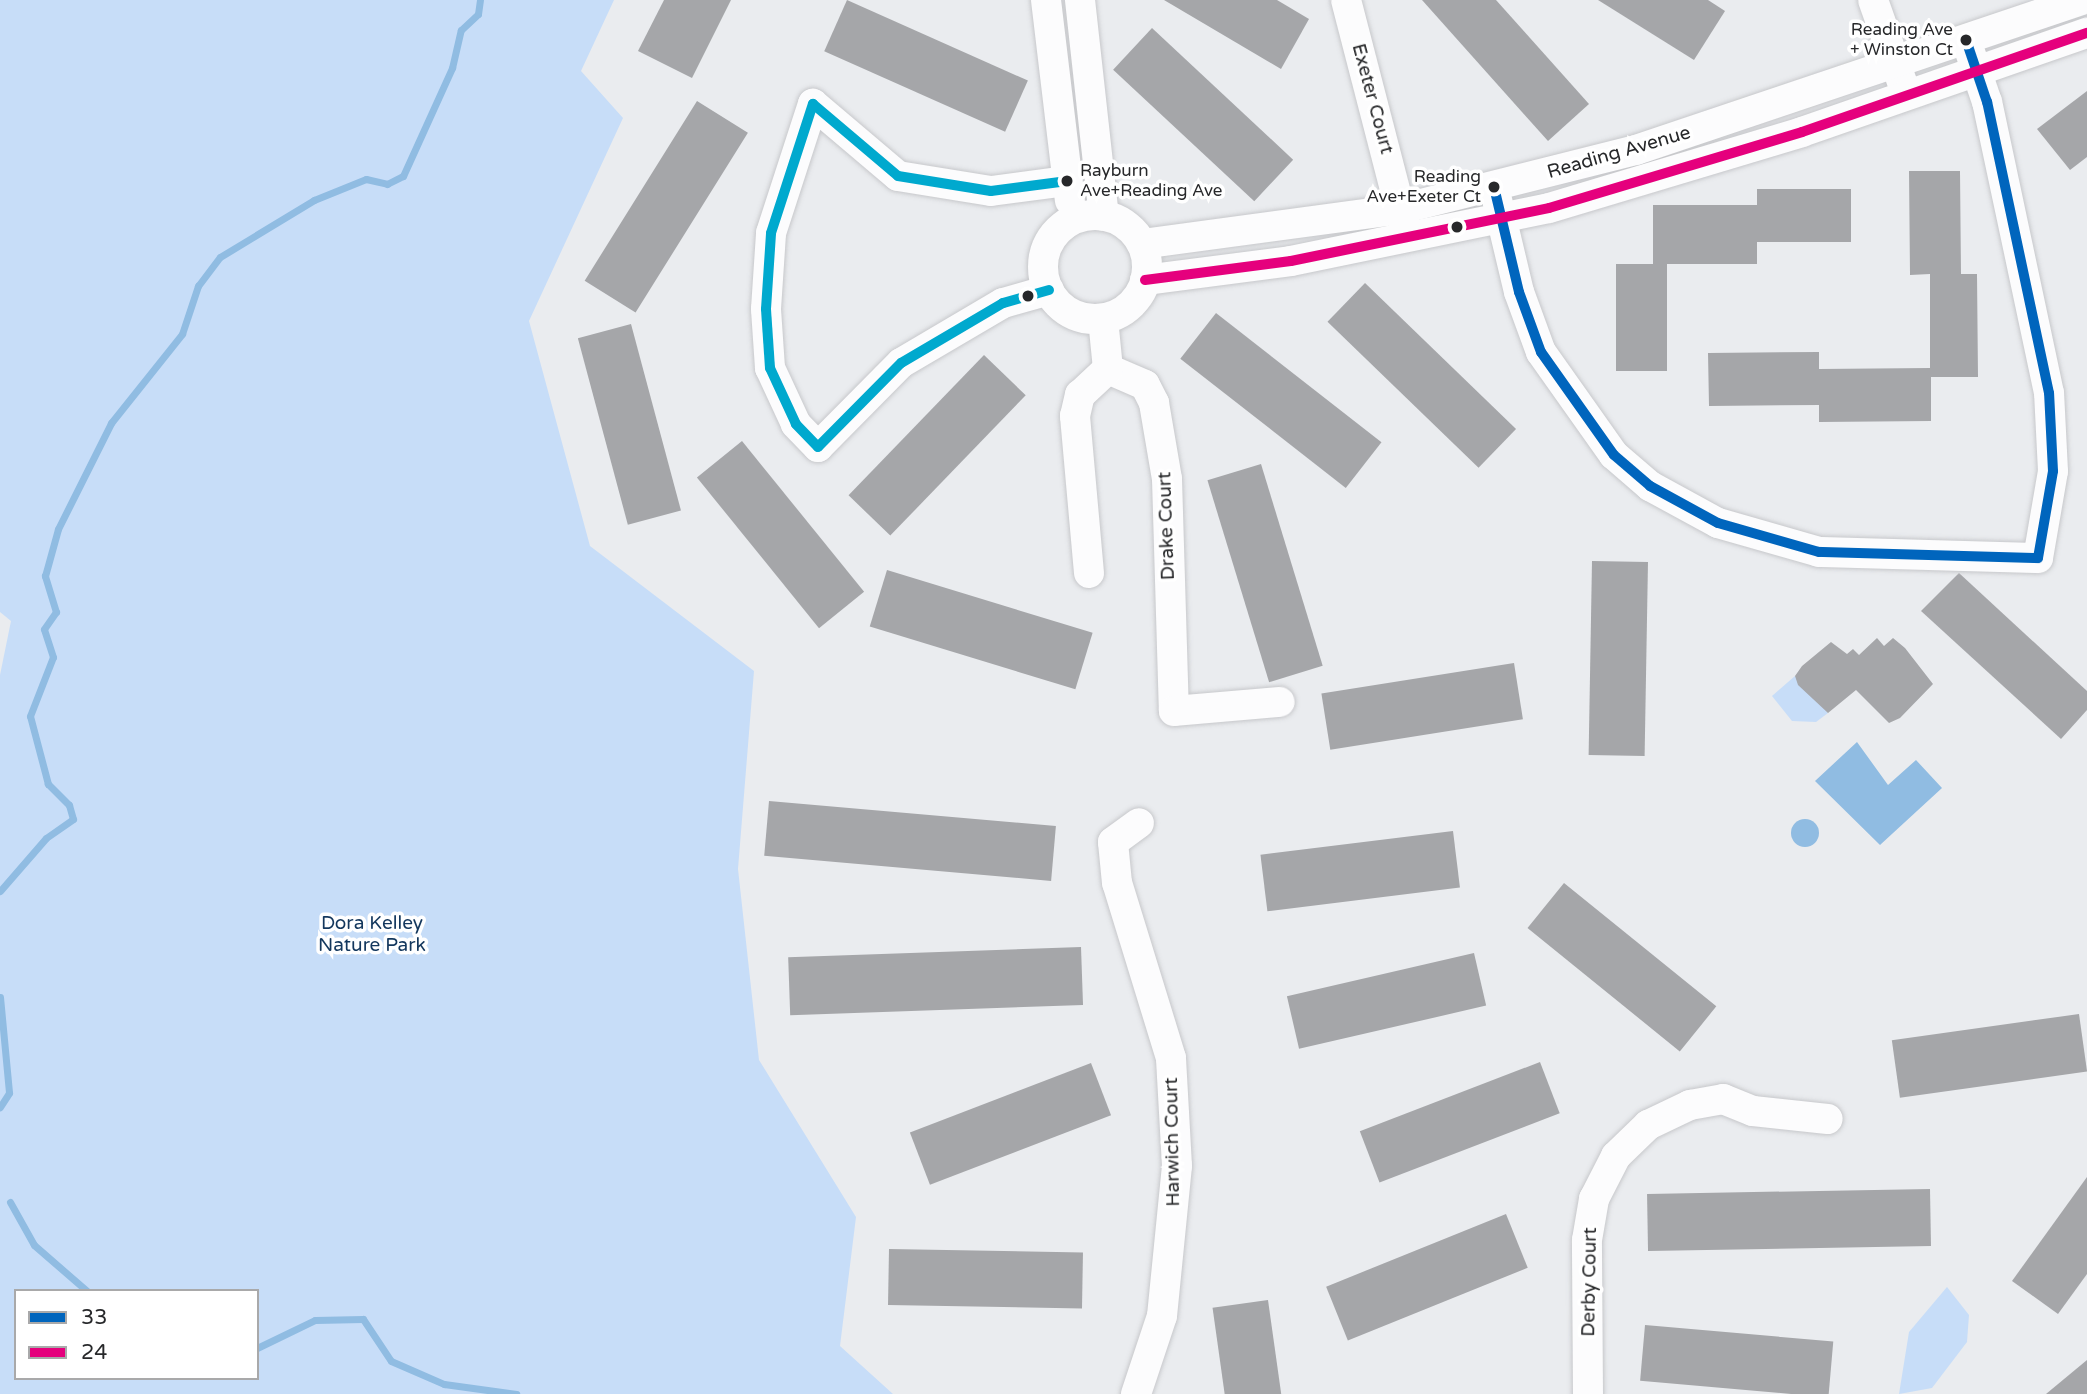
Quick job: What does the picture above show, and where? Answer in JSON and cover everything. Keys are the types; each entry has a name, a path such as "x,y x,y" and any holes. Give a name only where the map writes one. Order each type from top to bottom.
{"street":[{"path":"1046,0 1072,220"},
{"path":"1080,0 1104,216"},
{"name":"Exeter Court","path":"1346,0 1408,239"},
{"path":"1873,0 1906,95"},
{"name":"Reading Avenue","path":"1142,244 1401,209 1494,187 1636,150 1896,65 2081,0"},
{"name":"Reading Avenue","path":"1145,280 1408,239 1501,219 1689,168 2087,33"},
{"path":"1494,187 1541,352 1614,455 1679,505 1730,527 1819,552 2038,558 2053,471 2049,393 2036,317 1977,69 1966,40"},
{"path":"1049,290 1003,303 901,363 818,447 796,424 771,368 766,309 771,233 813,103 898,176 991,191 1067,181"},
{"path":"1104,216 1120,221 1142,244 1145,280 1132,305 1102,319 1071,313 1049,290 1044,258 1049,243 1072,220 1104,216"},
{"path":"1089,573 1075,416 1080,395 1108,369 1102,319"},
{"name":"Drake Court","path":"1108,369 1145,385 1154,403 1167,479 1174,711 1280,702"},
{"name":"Harwich Court","path":"1136,1394 1162,1316 1177,1166 1171,1058 1117,883 1113,842 1139,823"},
{"name":"Derby Court","path":"1588,1394 1587,1240 1594,1199 1616,1156 1648,1125 1690,1105 1723,1099 1753,1111 1828,1119"}],"green space":[{"name":"Dora Kelley Nature Park","path":"0,0 614,0 581,71 623,118 529,321 590,546 754,671 738,869 759,1060 856,1217 840,1346 893,1394 0,1394 0,675 11,621 0,612"},
{"path":"1795,676 1828,713 1816,722 1792,721 1772,696"},
{"path":"1947,1287 1969,1315 1967,1342 1932,1388 1899,1394 1909,1332"}],"shaded area":[{"path":"1857,742 1888,785 1916,760 1942,788 1880,845 1815,781"},
{"path":"1805,819 1815,823 1819,833 1815,843 1805,847 1795,843 1791,833 1795,823"}],"building":[{"path":"664,0 731,0 692,78 638,51"},
{"path":"847,0 1028,81 1005,132 824,51"},
{"path":"1164,0 1277,0 1309,19 1281,69"},
{"path":"1422,0 1496,0 1589,104 1548,141"},
{"path":"1598,0 1708,0 1725,11 1694,60"},
{"path":"1152,28 1293,160 1254,201 1113,70"},
{"path":"2087,91 2087,157 2070,170 2037,129"},
{"path":"697,101 748,133 636,313 585,281"},
{"path":"1909,171 1960,171 1961,274 1977,274 1978,377 1931,377 1931,421 1819,422 1819,405 1709,406 1708,353 1819,352 1819,369 1930,368 1930,274 1910,275"},
{"path":"1757,189 1851,189 1851,242 1757,242 1757,264 1653,264 1653,205 1757,205"},
{"path":"1616,264 1667,264 1667,371 1616,371"},
{"path":"1365,283 1516,429 1479,468 1327,322"},
{"path":"1216,313 1381,442 1346,488 1180,359"},
{"path":"631,324 681,510 628,525 578,338"},
{"path":"984,355 1026,395 890,536 849,495"},
{"path":"742,441 864,592 819,628 697,478"},
{"path":"1261,464 1323,666 1269,682 1207,480"},
{"path":"1592,561 1648,562 1645,756 1589,755"},
{"path":"887,570 1093,633 1075,689 870,626"},
{"path":"1959,573 2087,691 2087,710 2061,739 1921,611"},
{"path":"1877,638 1884,646 1893,638 1905,648 1933,684 1900,718 1889,723 1856,690 1828,713 1798,685 1795,676 1802,666 1831,642 1847,654 1853,649 1859,655"},
{"path":"1514,663 1523,719 1330,750 1321,694"},
{"path":"769,801 1056,826 1051,881 764,856"},
{"path":"1453,831 1460,888 1267,911 1260,855"},
{"path":"1564,883 1716,1006 1680,1051 1527,928"},
{"path":"1081,947 1083,1005 790,1015 788,957"},
{"path":"1474,953 1486,1006 1299,1049 1287,996"},
{"path":"2079,1014 2087,1071 1900,1098 1892,1040"},
{"path":"1540,1062 1560,1113 1380,1183 1360,1131"},
{"path":"1091,1063 1111,1115 930,1185 910,1133"},
{"path":"2087,1177 2087,1274 2058,1314 2012,1281"},
{"path":"1930,1189 1931,1246 1648,1251 1647,1194"},
{"path":"1506,1214 1528,1268 1348,1340 1326,1287"},
{"path":"889,1249 1083,1252 1082,1308 888,1305"},
{"path":"1268,1300 1281,1394 1225,1394 1213,1308"},
{"path":"1645,1325 1833,1341 1829,1394 1791,1394 1640,1381"},
{"path":"2087,1360 2087,1394 2046,1394"}],"waterway":[{"path":"0,891 46,838 73,819 69,805 48,784 30,716 53,657 44,629 56,612 45,576 58,529 111,423 182,334 198,286 220,257 314,200 366,179 387,184 403,176 452,68 461,30 478,14 480,0"},
{"path":"0,997 9,1093 0,1107"},
{"path":"10,1202 34,1245 85,1289"},
{"path":"259,1347 315,1320 363,1319 391,1361 444,1384 516,1394"}],"transit line":[{"name":"24","path":"1145,280 1291,261 1549,208 1802,132 2087,33"},
{"name":"33","path":"1494,187 1519,292 1541,352 1614,455 1650,486 1718,523 1819,552 2038,558 2053,471 2049,393 1987,102 1966,40"},
{"path":"1049,290 1003,303 901,363 818,447 796,424 770,368 766,309 771,233 813,104 898,176 991,191 1067,181"}],"place":[{"name":"Reading Ave + Winston Ct","path":"1966,40"},
{"name":"Rayburn Ave+Reading Ave","path":"1067,181"},
{"name":"Reading Ave+Exeter Ct","path":"1494,187"}]}
